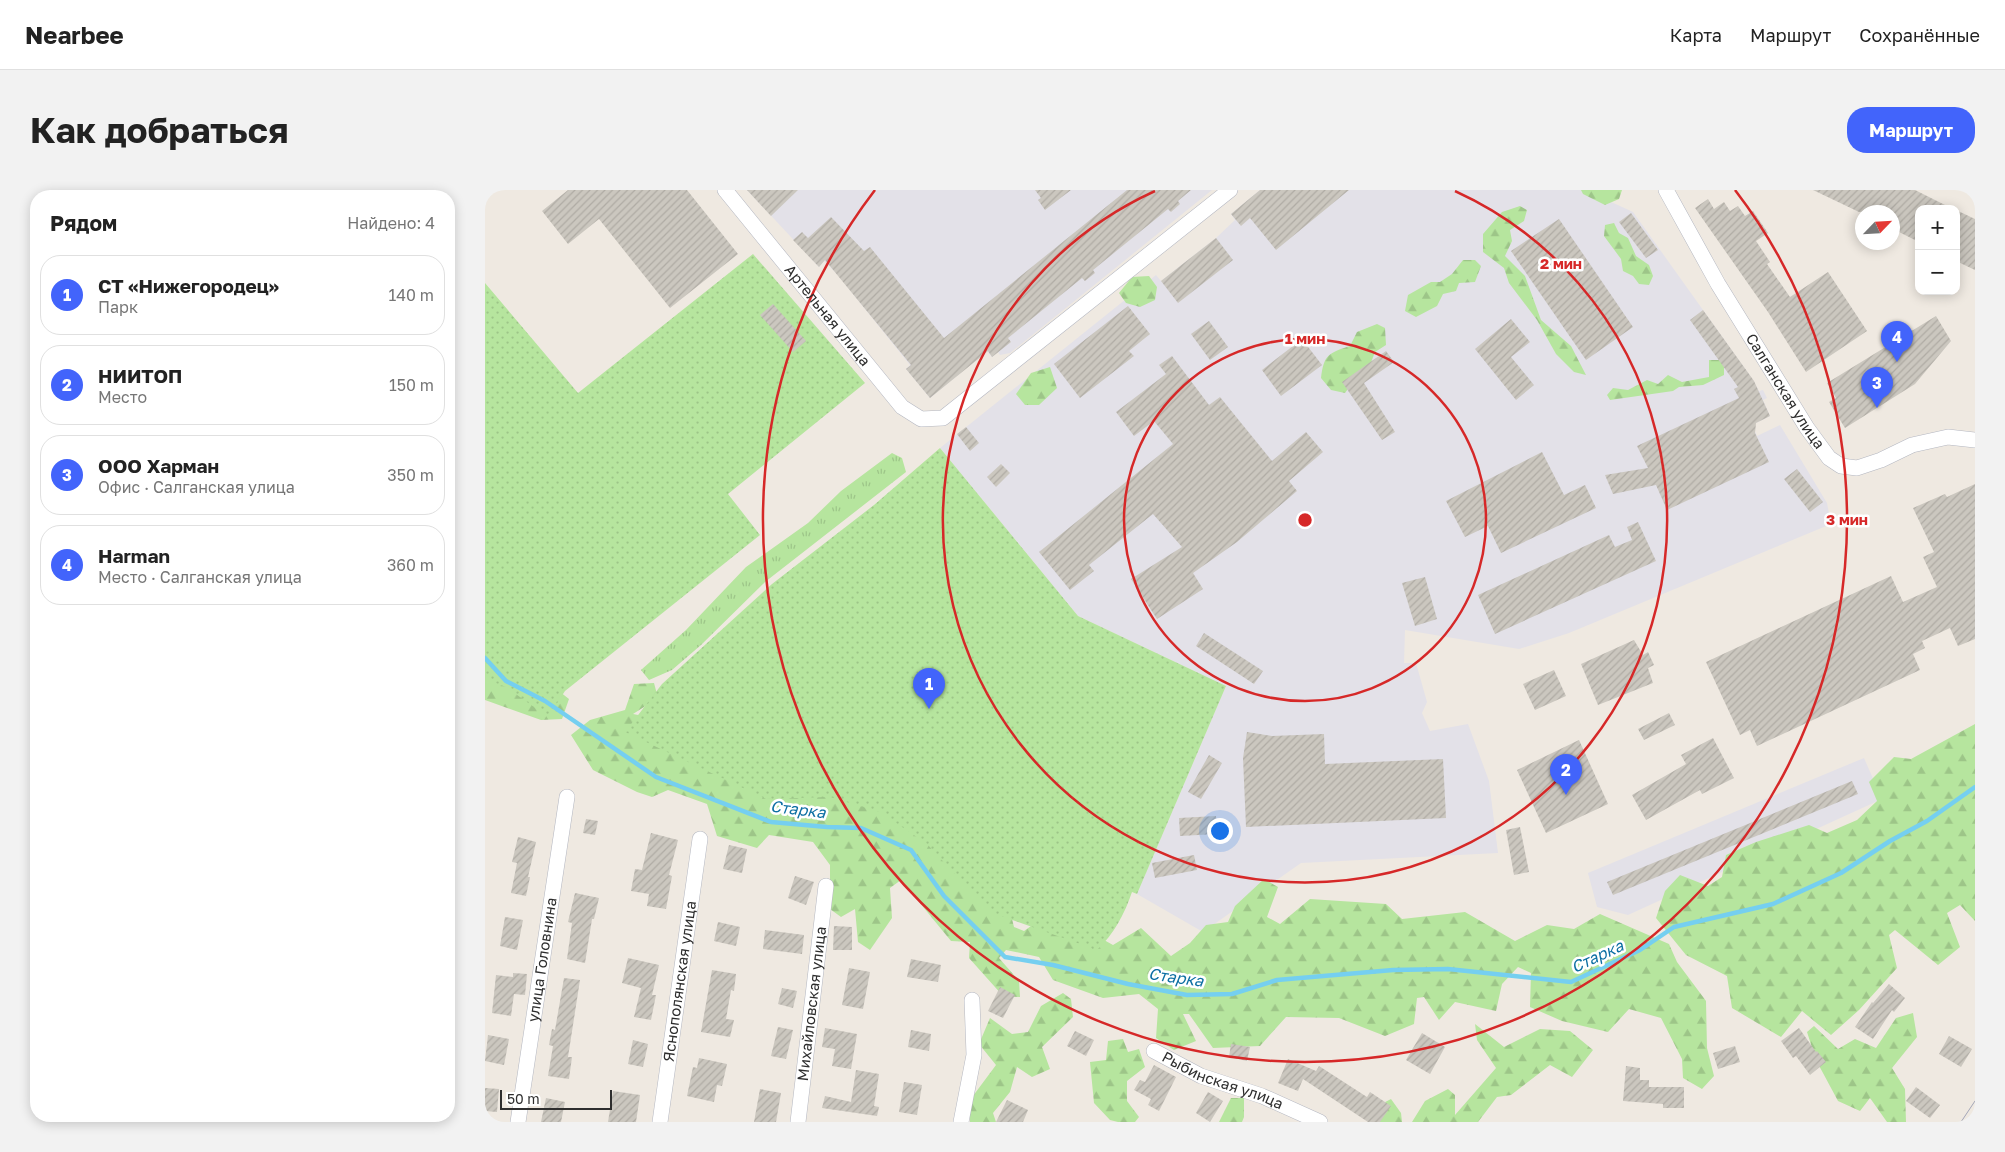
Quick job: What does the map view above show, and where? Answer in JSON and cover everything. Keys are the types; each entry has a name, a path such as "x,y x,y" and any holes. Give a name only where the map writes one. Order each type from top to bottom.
{"street":[{"name":"Артельная улица","path":"725,190 902,407 921,419 943,418 1230,190"},
{"name":"Салганская улица","path":"1666,190 1718,284 1807,428 1829,458 1841,466 1857,468 1874,463 1912,445 1947,437 1975,440"},
{"name":"улица Головнина","path":"518,1122 567,797"},
{"name":"Яснополянская улица","path":"660,1122 700,840"},
{"name":"Михайловская улица","path":"798,1122 826,886"},
{"path":"961,1122 974,1055 972,1000"},
{"name":"Рыбинская улица","path":"1154,1050 1201,1076 1262,1096 1320,1122"}],"shaded area":[{"path":"747,190 1212,190 1010,353 1000,355 998,352 992,357 987,351 930,398 906,369 910,365 837,274 824,261 819,267"},
{"path":"1260,190 1585,190 1633,212 1759,391 1763,390 1767,398 1763,400 1770,416 1752,425 1757,436 1780,425 1827,503 1831,524 1569,633 1519,649 1405,630 1404,663 1416,663 1427,702 1422,713 1430,731 1468,724 1489,781 1498,853 1301,863 1203,932 1137,894 1226,686 1078,616 940,448 1156,275 1161,281 1216,238 1235,220 1231,214"},
{"path":"1864,758 1882,799 1628,915 1597,907 1588,873"}],"green space":[{"path":"1581,190 1622,190 1619,199 1605,205 1583,194"},
{"path":"1520,206 1527,210 1524,221 1510,230 1512,241 1505,256 1525,276 1541,320 1571,346 1586,375 1574,372 1556,354 1537,320 1509,283 1504,268 1483,252 1483,234 1502,212"},
{"path":"1614,223 1619,233 1628,238 1636,256 1649,265 1653,276 1649,285 1639,284 1633,276 1623,271 1621,259 1604,236 1605,225"},
{"path":"753,254 865,383 728,494 760,535 565,691 548,717 506,687 485,679 485,283 578,393"},
{"path":"1463,260 1475,260 1481,266 1475,282 1459,283 1456,291 1443,294 1437,306 1416,317 1405,311 1408,295 1431,282 1440,282 1452,274"},
{"path":"1149,276 1157,287 1155,300 1140,307 1126,303 1119,293 1132,277"},
{"path":"1377,324 1385,328 1386,345 1375,352 1367,373 1357,376 1345,393 1331,390 1321,378 1328,356 1350,346 1357,332"},
{"path":"1709,360 1724,360 1724,375 1703,385 1679,387 1673,391 1610,400 1607,395 1613,388 1628,390 1647,380 1658,384 1668,375 1682,382 1709,377"},
{"path":"1050,367 1057,388 1039,405 1025,405 1016,394 1031,373"},
{"path":"940,448 1078,616 1226,686 1137,894 1132,892 1118,923 1097,950 990,912 927,844 880,812 830,797 766,799 625,732 662,684 772,584 874,505"},
{"path":"892,453 902,458 906,472 765,582 701,645 672,670 649,680 641,670 686,630 746,567 808,523 841,491"},
{"path":"485,620 541,677 569,699 562,719 541,720 485,700"},
{"path":"654,683 658,698 633,714 654,718 773,767 880,805 1009,907 1014,927 1024,931 1052,911 1113,945 1141,928 1171,956 1190,943 1206,925 1228,922 1235,906 1264,879 1278,887 1267,917 1280,924 1310,899 1386,904 1402,919 1465,912 1515,941 1547,925 1574,929 1600,914 1669,944 1677,962 1706,1001 1707,1048 1714,1076 1702,1089 1683,1078 1682,1059 1661,1018 1629,1009 1608,1032 1562,1021 1530,1007 1531,973 1518,967 1502,984 1496,1011 1455,1002 1439,1020 1424,997 1417,998 1414,1024 1385,1036 1339,1018 1286,1017 1260,1046 1213,1048 1189,1014 1183,1014 1196,1041 1174,1050 1156,1038 1158,1009 1139,994 1103,998 1053,980 1039,957 1006,950 999,958 1019,981 1020,997 1003,996 969,958 970,942 951,941 901,880 890,888 892,918 870,950 858,942 855,909 841,917 830,909 830,865 813,842 769,835 757,848 717,836 707,804 668,790 652,797 637,792 593,770 571,735 590,720 625,710 634,684"},
{"path":"1975,724 1975,921 1960,905 1947,913 1960,947 1938,965 1895,930 1889,935 1897,968 1859,1010 1831,1035 1802,1011 1781,1037 1732,1008 1727,976 1686,955 1656,918 1665,891 1680,875 1708,886 1722,877 1726,855 1756,842 1809,825 1827,833 1857,820 1877,801 1869,782 1894,757 1911,759"},
{"path":"1063,993 1071,999 1073,1017 1042,1047 1050,1069 1032,1077 1017,1067 1010,1092 993,1113 996,1122 970,1122 970,1100 996,1065 979,1044 990,1018 1012,1034 1028,1032 1041,1006"},
{"path":"1913,1013 1917,1037 1892,1068 1905,1089 1906,1122 1887,1122 1870,1098 1860,1111 1838,1101 1816,1060 1807,1032 1814,1026 1838,1049 1855,1039 1876,1048 1896,1018"},
{"path":"1475,1024 1504,1047 1540,1029 1570,1031 1593,1050 1572,1077 1550,1065 1511,1095 1497,1097 1478,1122 1412,1122 1425,1101 1448,1089 1455,1095 1455,1115 1496,1068 1477,1040"},
{"path":"1123,1039 1128,1052 1139,1049 1145,1067 1127,1081 1127,1101 1139,1117 1135,1122 1110,1120 1094,1103 1090,1062 1106,1060 1108,1041"},
{"path":"1231,1098 1244,1098 1244,1117 1242,1122 1219,1122"},
{"path":"1391,1099 1401,1113 1402,1122 1368,1122 1370,1110"}],"building":[{"path":"568,190 687,190 738,254 670,308 599,219 568,244 542,211"},
{"path":"747,190 798,190 771,216"},
{"path":"1035,190 1071,190 1045,210 1038,200 1041,198"},
{"path":"1127,190 1191,190 1178,201 1180,204 1171,212 1168,209 1093,270 1095,273 1085,281 1082,278 1008,338 1011,342 992,357 988,351 930,398 906,369 911,365 825,260 819,267 793,240 802,232 808,238 831,217 864,251 870,247 944,338"},
{"path":"1260,190 1349,190 1276,250 1250,218 1241,226 1231,214"},
{"path":"1813,190 1915,190 1945,205 1915,205 1915,240 1900,232 1900,205 1855,205 1855,210"},
{"path":"1708,199 1714,209 1724,202 1730,211 1738,206 1745,216 1753,211 1768,233 1756,241 1770,262 1767,264 1790,297 1828,272 1867,331 1806,372 1768,312 1695,208"},
{"path":"1960,212 1975,219 1975,270 1960,263"},
{"path":"1631,213 1658,250 1646,258 1619,222"},
{"path":"1559,219 1633,327 1586,360 1511,251"},
{"path":"1216,238 1233,260 1178,303 1161,281"},
{"path":"773,304 806,341 793,352 760,315"},
{"path":"1128,306 1150,334 1129,351 1134,356 1080,398 1054,364"},
{"path":"1703,310 1754,381 1770,416 1756,423 1755,433 1769,462 1667,510 1656,485 1613,494 1605,475 1648,468 1637,446 1739,398 1734,389 1738,387 1690,320"},
{"path":"1936,316 1951,341 1915,384 1845,428 1829,402 1836,398 1827,383"},
{"path":"1511,319 1530,342 1511,357 1534,385 1516,400 1475,349"},
{"path":"1209,321 1228,347 1210,360 1191,334"},
{"path":"1302,339 1322,365 1281,396 1262,370"},
{"path":"1386,351 1394,362 1364,383 1395,432 1382,440 1342,382"},
{"path":"1172,356 1209,405 1220,397 1272,461 1306,432 1323,452 1289,481 1297,491 1237,542 1193,573 1203,589 1157,619 1131,579 1182,547 1153,514 1089,565 1094,571 1070,590 1039,552 1173,444 1154,421 1134,436 1116,412 1166,374 1159,365"},
{"path":"966,427 979,443 970,451 957,434"},
{"path":"1542,452 1564,495 1585,485 1596,508 1501,553 1488,526 1465,537 1446,501"},
{"path":"1001,464 1010,473 996,487 987,477"},
{"path":"1797,469 1823,502 1810,512 1784,479"},
{"path":"1975,484 1975,639 1958,646 1950,628 1922,641 1925,648 1913,654 1920,670 1757,746 1750,730 1740,735 1706,662 1891,576 1903,602 1937,587 1923,557 1934,552 1913,508 1945,494 1947,497"},
{"path":"1638,522 1656,561 1495,634 1478,595 1609,535 1615,547 1632,540 1627,527"},
{"path":"1425,577 1437,619 1415,626 1402,583"},
{"path":"1204,633 1263,671 1254,684 1196,646"},
{"path":"1634,640 1643,655 1648,652 1654,665 1648,668 1653,683 1598,705 1581,664"},
{"path":"1554,670 1566,696 1535,710 1523,684"},
{"path":"1669,713 1675,725 1644,740 1638,729"},
{"path":"1247,732 1272,736 1324,734 1325,764 1443,759 1446,818 1246,827 1243,758"},
{"path":"1713,738 1734,778 1702,794 1700,790 1646,820 1632,795 1686,764 1681,755"},
{"path":"1579,740 1608,804 1546,833 1517,770"},
{"path":"1209,755 1222,763 1201,799 1188,792"},
{"path":"1852,781 1858,794 1613,895 1607,882"},
{"path":"1216,816 1217,834 1180,836 1179,818"},
{"path":"586,819 598,821 595,835 583,833"},
{"path":"1520,827 1529,872 1514,875 1506,830"},
{"path":"651,833 678,840 669,875 672,876 666,909 647,906 649,894 631,891 635,869 642,870"},
{"path":"518,837 536,842 526,896 511,893 517,863 512,862"},
{"path":"729,845 747,849 742,873 723,869"},
{"path":"1194,855 1197,870 1155,878 1152,863"},
{"path":"795,876 814,882 806,905 788,898"},
{"path":"575,893 599,898 594,919 592,919 585,963 567,959 572,923 568,922"},
{"path":"505,917 523,920 517,950 500,946"},
{"path":"718,922 740,927 736,946 714,941"},
{"path":"834,926 852,927 852,950 833,950"},
{"path":"765,930 804,935 802,954 763,949"},
{"path":"628,958 659,965 652,995 656,995 651,1020 634,1017 641,988 622,983"},
{"path":"911,959 941,965 938,982 907,977"},
{"path":"849,968 870,972 863,1009 842,1005"},
{"path":"712,970 736,974 734,991 731,990 726,1019 734,1020 730,1037 701,1032"},
{"path":"513,973 527,974 525,995 514,994 511,1016 492,1013 496,975 513,977"},
{"path":"564,978 580,980 568,1057 572,1057 569,1079 548,1076 553,1046 549,1045 552,1029 555,1030"},
{"path":"1889,984 1905,998 1894,1012 1892,1010 1873,1039 1855,1027 1872,1002"},
{"path":"1000,987 1015,995 1003,1018 988,1011"},
{"path":"782,988 797,991 793,1008 778,1004"},
{"path":"778,1027 793,1030 786,1059 771,1056"},
{"path":"825,1028 857,1034 851,1069 832,1066 835,1049 822,1047"},
{"path":"1799,1028 1816,1052 1826,1062 1810,1075 1796,1056 1793,1058 1781,1041"},
{"path":"911,1030 931,1034 929,1051 908,1047"},
{"path":"1075,1031 1094,1040 1086,1056 1067,1046"},
{"path":"1422,1033 1445,1047 1430,1074 1406,1060"},
{"path":"488,1035 509,1039 504,1065 485,1061"},
{"path":"1949,1036 1972,1049 1961,1067 1939,1054"},
{"path":"633,1040 648,1044 643,1067 628,1064"},
{"path":"1231,1044 1250,1047 1247,1061 1229,1057"},
{"path":"1735,1046 1740,1062 1718,1069 1713,1053"},
{"path":"699,1058 727,1064 722,1086 717,1085 714,1102 687,1096 693,1067 697,1068"},
{"path":"1288,1059 1316,1071 1319,1066 1367,1097 1370,1092 1391,1106 1380,1122 1368,1122 1303,1079 1298,1091 1278,1083"},
{"path":"1154,1065 1176,1077 1159,1111 1148,1105 1151,1099 1134,1090 1140,1080 1145,1082"},
{"path":"1626,1066 1640,1068 1640,1080 1649,1080 1649,1087 1684,1087 1684,1108 1663,1108 1663,1104 1623,1101"},
{"path":"856,1070 879,1074 874,1106 879,1107 877,1116 822,1108 825,1096 851,1102"},
{"path":"904,1082 922,1085 917,1115 899,1112"},
{"path":"1916,1087 1940,1105 1930,1118 1906,1101"},
{"path":"485,1088 499,1089 497,1112 485,1111"},
{"path":"760,1089 781,1093 776,1122 754,1122"},
{"path":"613,1091 640,1095 636,1122 608,1122"},
{"path":"1208,1092 1223,1101 1210,1122 1196,1113"},
{"path":"546,1098 565,1102 561,1122 541,1122"},
{"path":"1007,1100 1028,1110 1023,1122 996,1122"}],"waterway":[{"name":"Старка","path":"485,658 506,681 545,701 656,777 771,822 861,828 911,850 944,896 1005,957 1053,965 1128,984 1187,995 1232,994 1277,980 1393,970 1448,969 1571,982 1640,950 1674,927 1773,904 1841,873 1890,841 1927,821 1975,787"}],"tram line":[{"path":"1961,1122 1975,1101"},
{"path":"1971,1122 1975,1116"}],"place":[{"name":"Harman","path":"1897,362"},
{"name":"ООО Харман","path":"1877,408"},
{"name":"СТ «Нижегородец»","path":"929,709"},
{"name":"НИИТОП","path":"1566,795"}]}
